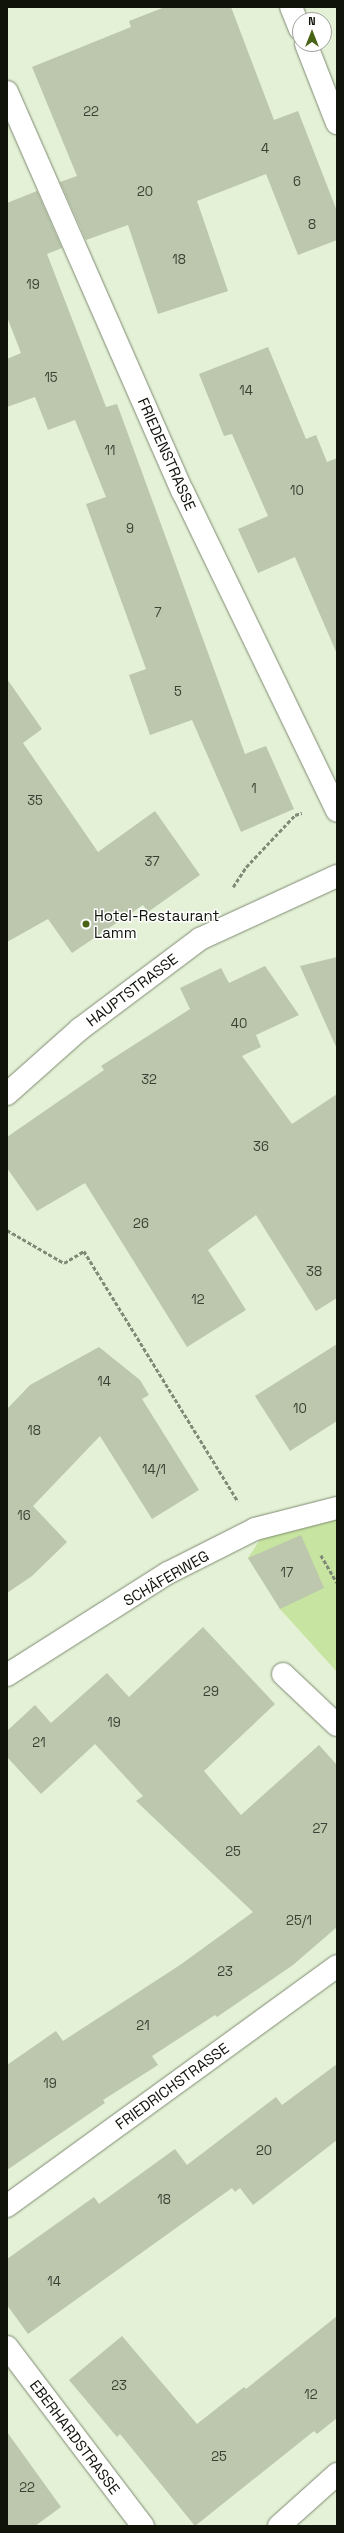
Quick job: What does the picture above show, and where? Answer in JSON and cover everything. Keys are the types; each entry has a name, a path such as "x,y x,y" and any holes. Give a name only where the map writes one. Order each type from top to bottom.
{"street":[{"path":"309,52 337,123"},
{"name":"FRIEDENSTRASSE","path":"7,92 183,492 335,807"},
{"name":"HAUPTSTRASSE","path":"7,1094 80,1029 200,939 337,876"},
{"name":"SCHÄFERWEG","path":"7,1675 168,1574 256,1529 337,1508"},
{"path":"283,1674 337,1725"},
{"name":"FRIEDRICHSTRASSE","path":"7,2206 337,1966"},
{"name":"EBERHARDSTRASSE","path":"7,2347 143,2526"},
{"path":"279,2526 337,2474"}],"path":[{"path":"229,893 246,867 295,815 335,807"},
{"path":"7,1230 64,1263 84,1251 256,1529"},
{"path":"321,1555 337,1582"}],"green space":[{"path":"337,1514 337,1672 280,1609 248,1558 265,1532"}],"building":[{"path":"165,7 231,7 274,120 298,111 337,211 337,240 298,255 266,174 197,201 228,291 158,314 128,225 86,240 60,182 77,176 32,67 131,27 129,21"},
{"path":"37,191 62,248 47,254 106,407 117,404 245,754 266,746 294,809 241,832 192,720 150,735 129,675 146,669 86,504 106,497 75,420 48,430 35,397 7,407 7,359 21,353 7,317 7,203"},
{"path":"268,347 306,439 316,435 327,462 337,458 337,654 295,557 258,573 238,529 268,516 232,434 224,436 199,374"},
{"path":"7,679 42,729 23,743 98,852 155,811 200,875 148,912 143,905 72,953 48,919 7,942"},
{"path":"337,957 337,1049 300,966"},
{"path":"265,966 299,1015 256,1035 261,1047 242,1056 292,1124 337,1094 337,1298 316,1311 256,1215 208,1250 246,1310 187,1347 85,1183 37,1211 7,1168 7,1137 104,1070 101,1066 190,1009 180,988 221,968 229,983"},
{"path":"337,1344 337,1421 290,1451 255,1396"},
{"path":"99,1347 140,1380 149,1395 142,1399 199,1490 152,1519 100,1436 33,1506 67,1542 32,1576 7,1593 7,1409 30,1385"},
{"path":"301,1535 324,1588 280,1609 248,1558"},
{"path":"203,1627 275,1704 204,1771 241,1815 319,1745 337,1765 337,1927 293,1965 217,2017 215,2015 152,2056 158,2065 103,2100 105,2103 7,2170 7,2065 56,2031 63,2041 180,1965 253,1912 136,1801 143,1796 95,1744 41,1794 7,1757 7,1731 35,1705 51,1723 107,1673 129,1697"},
{"path":"337,2064 337,2140 253,2205 240,2188 235,2192 232,2188 28,2334 7,2305 7,2259 94,2197 99,2204 175,2149 187,2165 276,2097 282,2105"},
{"path":"337,2316 337,2418 317,2434 314,2431 195,2526 120,2434 117,2437 69,2380 122,2336 197,2424 244,2387 246,2389"},
{"path":"7,2432 61,2507 35,2526 7,2526"}],"place":[{"name":"Hotel-Restaurant Lamm","path":"86,924"}]}
